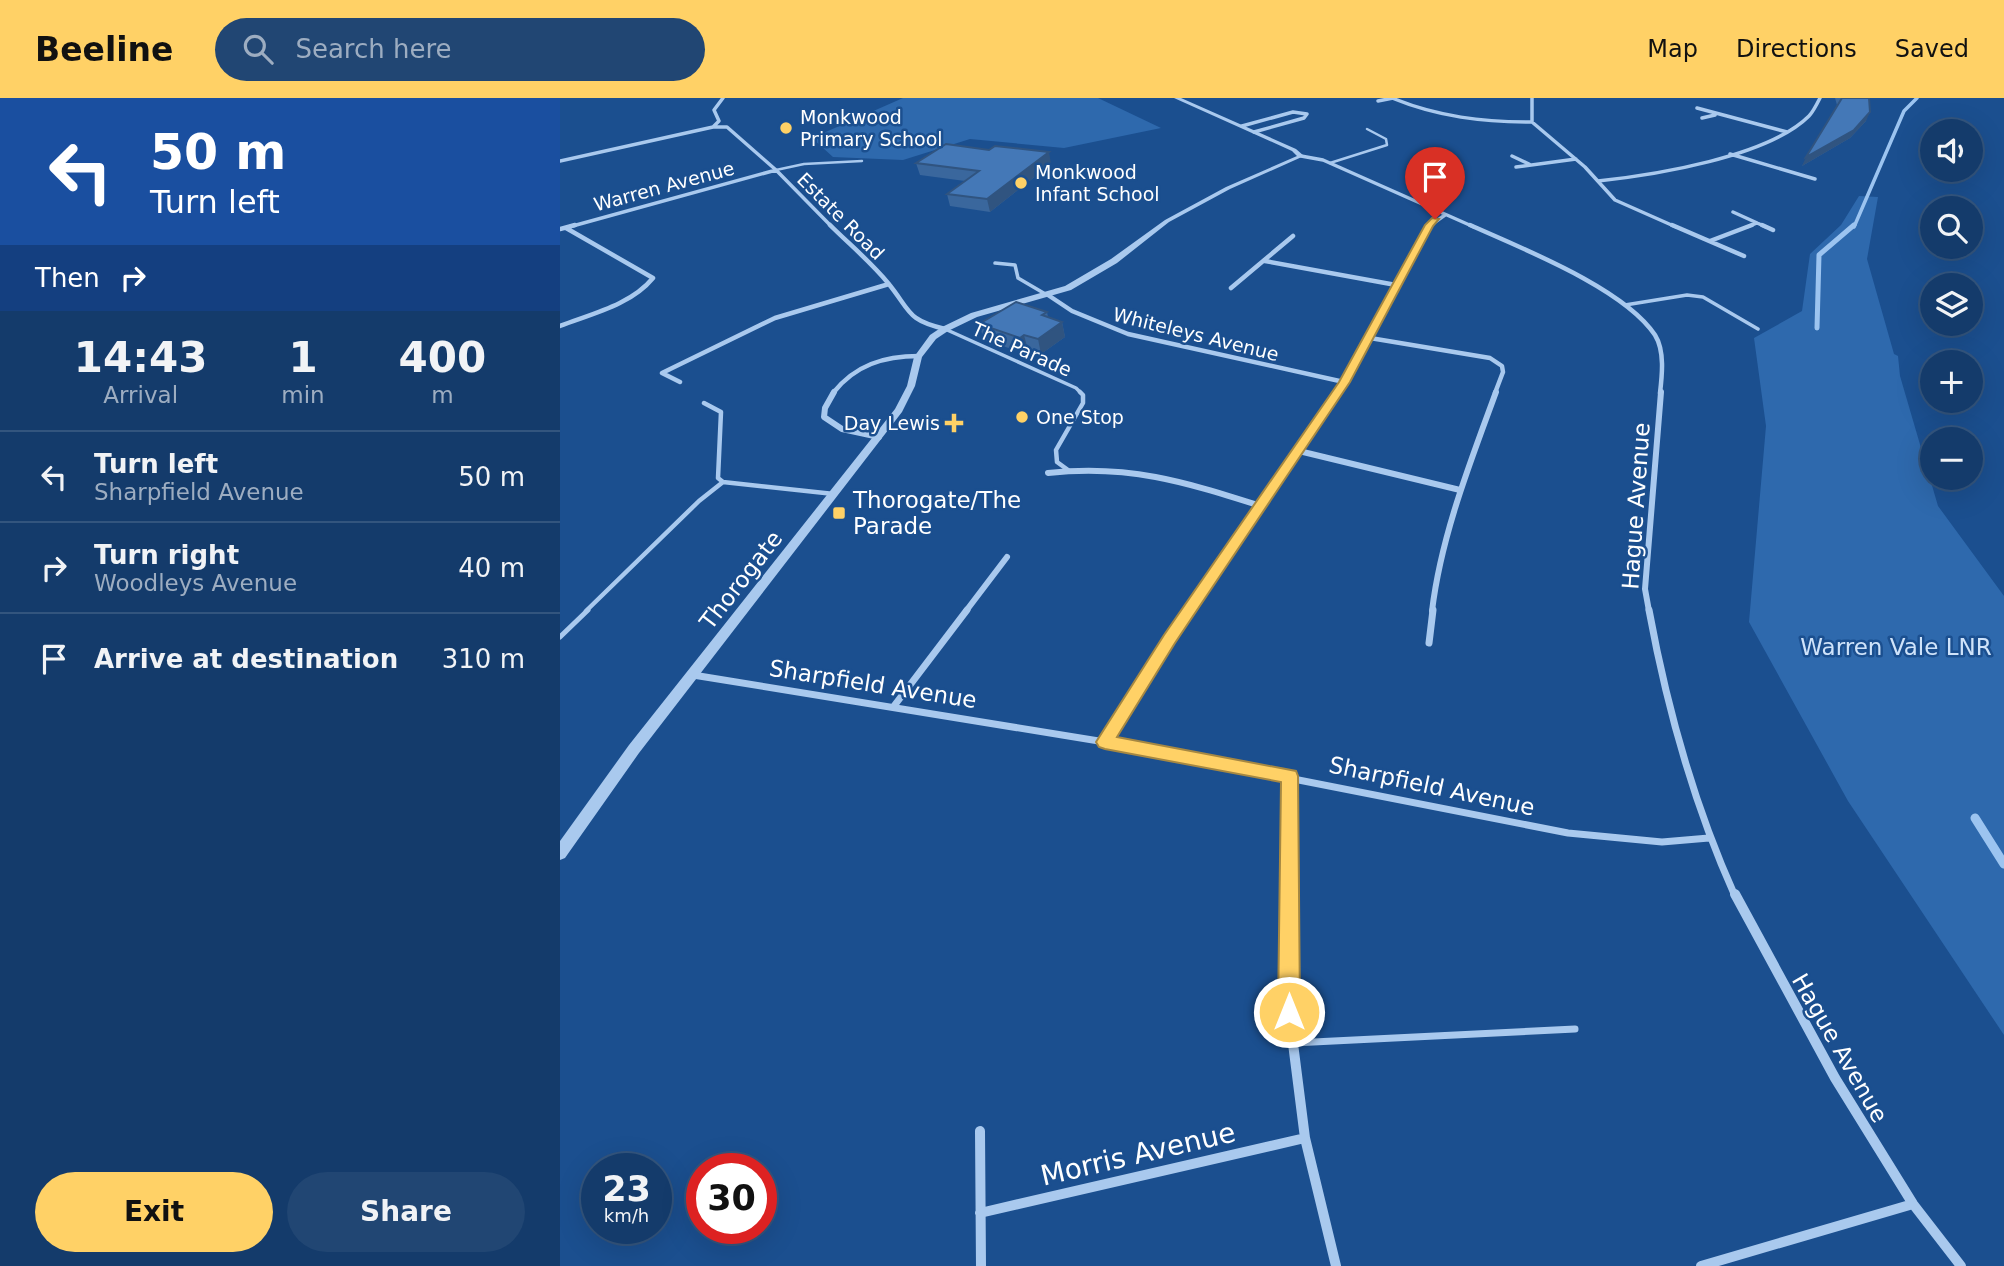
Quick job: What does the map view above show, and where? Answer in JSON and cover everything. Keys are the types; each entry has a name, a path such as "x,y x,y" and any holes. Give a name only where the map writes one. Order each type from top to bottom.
{"street":[{"path":"560,161 713,127 719,121 714,110 723,98"},
{"name":"Hague Avenue","path":"1177,98 1294,150 1301,156 1330,163 1561,265 1625,305 1656,337 1663,367 1645,589 1662,682 1709,838 1736,897 1835,1078 1913,1204 1961,1266"},
{"path":"1378,101 1393,98 1430,114 1457,120 1532,122 1576,159 1615,200 1744,256"},
{"path":"1532,98 1532,122"},
{"path":"1598,181 1639,177 1730,153 1788,132 1814,112 1820,98"},
{"path":"1697,108 1788,132"},
{"path":"1242,126 1293,112 1307,114 1304,118 1254,132"},
{"path":"1703,118 1716,114"},
{"name":"Estate Road","path":"713,127 727,127 776,170 889,284 905,310 924,324 945,329"},
{"path":"1730,153 1815,179"},
{"path":"945,329 974,315 1048,295 1086,279 1167,221 1228,188 1301,156"},
{"path":"1513,156 1529,164"},
{"path":"1516,167 1576,159"},
{"name":"Warren Avenue","path":"560,229 776,170"},
{"path":"1789,179 1794,174"},
{"path":"1733,212 1773,230"},
{"path":"1105,742 1169,639 1344,382 1429,225 1445,215"},
{"path":"1709,241 1757,223"},
{"path":"560,326 636,294 648,286 653,278 566,228"},
{"path":"1231,288 1293,236"},
{"path":"1265,261 1396,285"},
{"path":"680,382 662,373 775,318 889,284"},
{"name":"Whiteleys Avenue","path":"1048,295 1072,311 1128,334 1344,382"},
{"name":"Thorogate","path":"560,853 634,749 879,437 906,396 919,356 933,337 945,329"},
{"path":"1370,338 1490,358 1502,366 1500,383 1460,490 1435,589 1429,643"},
{"path":"879,437 856,433 829,423 824,417 825,402 846,381 869,364 883,359 919,356"},
{"path":"1299,450 1460,490"},
{"path":"1048,473 1113,468 1137,470 1261,506"},
{"path":"894,706 1007,557"},
{"name":"Sharpfield Avenue","path":"693,675 1105,742 1290,776 1568,833 1662,842 1709,838"},
{"path":"1290,776 1289,999 1293,1043 1305,1138 1336,1266"},
{"path":"980,1131 981,1266"},
{"name":"Morris Avenue","path":"981,1213 1305,1138"},
{"path":"1701,1266 1913,1204"}],"lane":[{"path":"1330,163 1387,145 1386,139 1367,129"},
{"path":"776,170 804,164 862,161"},
{"path":"995,263 1015,265 1018,278 1048,295"},
{"path":"1625,305 1687,295 1703,298 1758,330"},
{"name":"The Parade","path":"945,329 1076,388 1083,396 1083,404 1056,450 1057,462 1068,470"},
{"path":"705,403 721,412 718,478 723,482 834,494"},
{"path":"560,637 699,501 723,482"},
{"path":"1293,1043 1575,1029"}],"green space":[{"path":"903,98 1098,98 1161,128 1064,148 970,139 903,160 833,157 812,138"},
{"name":"Warren Vale LNR","path":"1859,196 1878,197 1867,259 1894,354 1898,356 1900,376 1920,444 1920,490 1933,490 1938,506 2004,596 2004,1035 1848,801 1749,622 1766,426 1754,338 1802,311 1810,254 1841,225"}],"building":[{"path":"1842,98 1869,98 1870,112 1854,130 1806,157"},
{"path":"946,144 989,150 995,146 1049,152 987,199 947,194 979,171 916,163"},
{"path":"1016,302 1047,312 1042,315 1062,322 1038,339 1024,335 1020,338 979,324"}],"waterway":[{"path":"1854,227 1904,111 1917,98"},
{"path":"1817,328 1819,255 1854,225"},
{"path":"1975,818 2004,864"}],"place":[{"name":"Monkwood Primary School","path":"786,128"},
{"name":"Monkwood Infant School","path":"1021,183"},
{"name":"One Stop","path":"1022,417"},
{"name":"Day Lewis","path":"954,423"},
{"name":"Thorogate/The Parade","path":"839,513"}],"route":[{"path":"1289,1012 1290,776 1105,742 1169,639 1344,382 1429,225 1435,219"}]}
